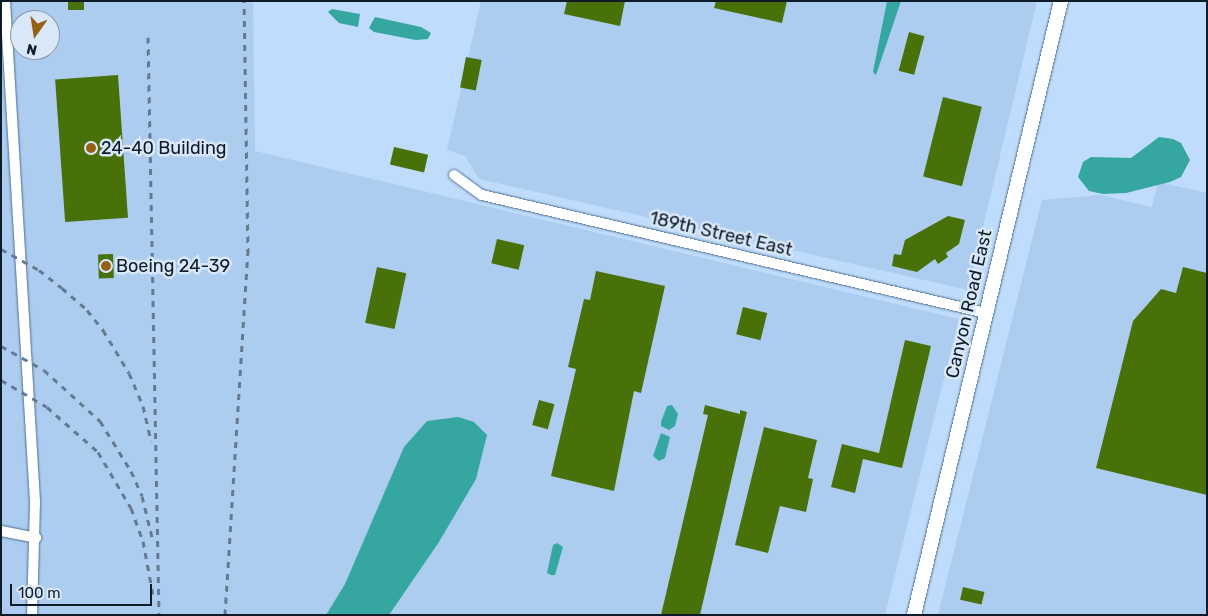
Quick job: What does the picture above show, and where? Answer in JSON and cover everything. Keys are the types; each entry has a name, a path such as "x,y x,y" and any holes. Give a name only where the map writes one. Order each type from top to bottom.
{"main road":[{"name":"Canyon Road East","path":"916,614 1060,1"}],"street":[{"path":"5,1 36,538 32,615"},
{"name":"189th Street East","path":"454,175 482,195 986,313"},
{"path":"1,531 36,538"}],"shaded area":[{"path":"1,1 253,1 255,151 959,319 885,615 1,615"},
{"path":"481,1 1037,1 968,290 479,179 465,156 447,150"},
{"path":"887,1 901,1 876,75 873,72"},
{"path":"332,9 360,14 358,27 339,23 328,12"},
{"path":"375,17 421,27 431,33 428,39 416,40 374,32 369,28"},
{"path":"1159,137 1173,139 1181,143 1190,160 1181,177 1170,182 1126,193 1103,194 1089,191 1078,177 1083,162 1091,157 1131,158"},
{"path":"1158,182 1207,193 1207,615 938,615 1042,200 1101,195 1152,207"},
{"path":"672,405 678,414 675,426 669,430 661,426 661,422 667,406"},
{"path":"458,417 474,422 487,435 476,479 439,542 389,615 326,615 345,584 404,447 427,421"},
{"path":"661,433 670,437 665,458 659,461 653,456"},
{"path":"557,543 563,547 555,575 551,575 547,573 553,545"}],"building":[{"path":"68,1 84,1 84,10 68,10"},
{"path":"567,1 625,1 620,26 564,14"},
{"path":"716,1 787,1 782,23 714,8"},
{"path":"909,32 924,36 914,75 899,71"},
{"path":"466,57 482,60 476,90 460,87"},
{"name":"24-40 Building","path":"118,75 128,218 65,222 55,79"},
{"path":"943,97 982,107 962,186 923,177"},
{"path":"394,147 428,155 424,172 390,165"},
{"path":"948,216 965,220 959,244 946,253 948,257 938,264 935,259 917,272 892,266 894,254 901,255 905,240"},
{"path":"497,239 524,245 519,270 491,263"},
{"name":"Boeing 24-39","path":"113,254 114,278 99,279 98,255"},
{"path":"377,267 406,273 394,329 365,323"},
{"path":"1183,267 1207,273 1207,495 1096,468 1133,321 1161,289 1176,293"},
{"path":"596,271 665,286 641,393 634,391 614,491 551,476 576,369 568,367 584,299 590,300"},
{"path":"743,307 767,313 760,340 736,334"},
{"path":"905,340 931,346 902,468 863,459 855,493 831,487 842,444 879,453"},
{"path":"539,400 554,404 548,429 532,425"},
{"path":"705,405 740,414 740,410 747,412 700,615 661,615 708,415 703,414"},
{"path":"764,427 817,440 808,478 813,479 806,512 780,506 768,553 735,545"},
{"path":"963,587 984,592 982,605 960,600"}],"railway":[{"path":"225,615 248,254 244,1"},
{"path":"148,37 159,615"},
{"path":"1,249 39,270 62,288 87,310 103,330 129,373 143,406 151,441"},
{"path":"1,346 44,370 100,421 131,471 142,496 153,541"},
{"path":"1,380 47,407 98,452 131,508 143,541 153,595"}],"place":[{"name":"24-40 Building","path":"91,148"},
{"name":"Boeing 24-39","path":"106,266"}]}
